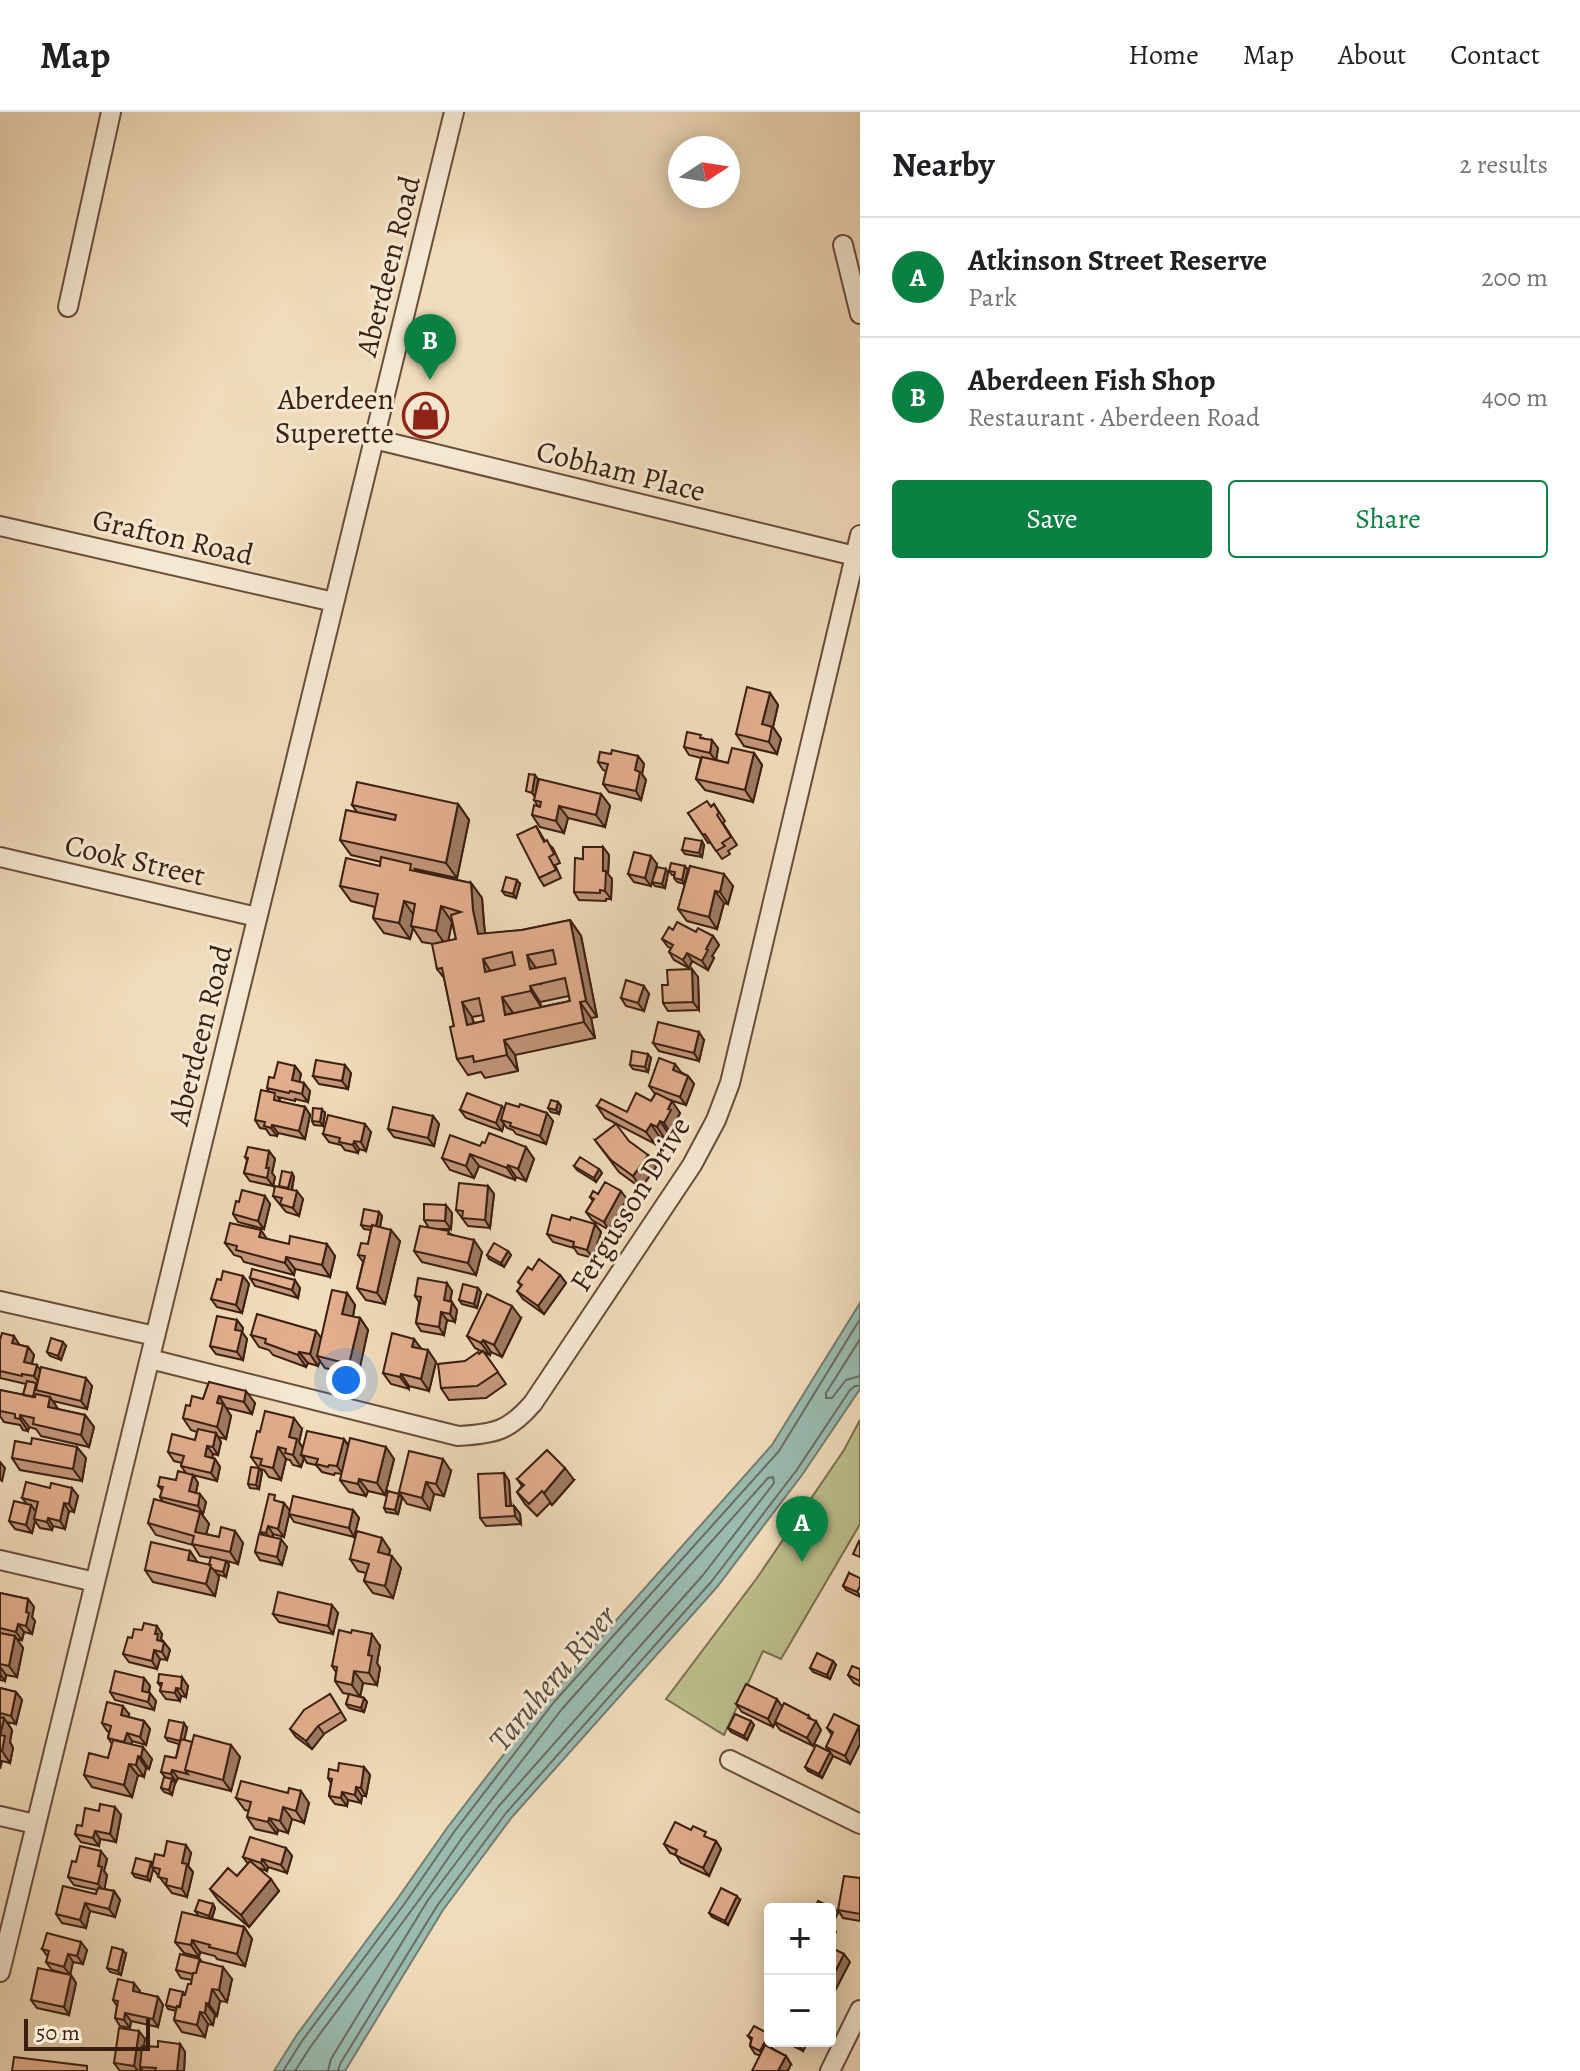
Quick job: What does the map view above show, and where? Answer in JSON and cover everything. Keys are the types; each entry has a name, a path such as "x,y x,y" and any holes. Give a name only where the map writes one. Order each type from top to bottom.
{"street":[{"path":"68,307 111,112"},
{"name":"Aberdeen Road","path":"0,1972 454,112"},
{"path":"843,245 860,314"},
{"name":"Cobham Place","path":"374,439 855,556"},
{"name":"Grafton Road","path":"0,526 334,602"},
{"name":"Fergusson Drive","path":"150,1359 458,1436 483,1435 505,1429 527,1411 692,1165 716,1120 730,1083 860,535"},
{"name":"Cook Street","path":"0,857 257,917"},
{"path":"0,1301 155,1336"},
{"path":"0,1560 95,1582"},
{"path":"730,1760 860,1824"},
{"path":"0,1816 35,1824"},
{"path":"830,2071 860,2010"}],"green space":[{"path":"860,1420 860,1524 781,1659 763,1651 724,1735 666,1699 757,1578 844,1450"}],"water":[{"path":"860,1303 860,1389 802,1475 717,1587 512,1817 443,1910 345,2071 274,2071 447,1828 548,1697 772,1445"}],"building":[{"path":"747,687 770,693 762,724 772,727 769,742 736,734"},
{"path":"687,732 712,740 710,753 684,747"},
{"path":"732,748 754,753 745,790 696,779 702,757 728,763"},
{"path":"612,750 638,756 635,770 640,772 636,791 603,784 608,764 598,762 600,752 611,754"},
{"path":"529,774 535,775 532,793 526,791"},
{"path":"539,779 601,794 596,815 559,806 556,821 532,815 534,805 540,807 541,802 534,800"},
{"path":"357,782 458,804 446,863 340,840 346,810 395,820 396,815 352,805"},
{"path":"707,801 711,807 714,804 731,837 722,843 725,846 716,851 688,813"},
{"path":"536,826 554,854 549,857 556,870 539,878 517,835"},
{"path":"685,838 702,841 699,853 682,850"},
{"path":"583,847 603,847 605,891 574,892 575,858 583,859"},
{"path":"634,852 651,856 645,878 628,874"},
{"path":"381,857 411,864 410,870 471,883 478,934 522,930 570,920 586,1001 580,1002 584,1022 504,1040 507,1055 474,1062 473,1056 457,1059 450,1027 454,1026 442,968 437,969 432,944 456,939 451,915 461,912 441,906 436,931 411,926 415,904 404,901 399,923 373,918 378,894 340,886 346,858 380,866","holes":["553,950 556,964 530,969 527,955","512,952 515,965 485,972 483,959","565,978 570,1001 505,1015 502,997 531,991 530,986","479,998 484,1021 467,1025 462,1002"]},
{"path":"671,863 685,866 682,880 674,878 675,872 669,871"},
{"path":"690,866 724,874 720,892 715,891 709,917 678,909"},
{"path":"657,867 666,869 662,884 652,882"},
{"path":"506,877 517,880 513,894 502,891"},
{"path":"677,922 696,932 698,928 713,936 702,961 687,953 683,960 669,952 673,945 662,939 669,927 673,930"},
{"path":"692,969 693,1002 663,1003 662,985 668,985 667,970"},
{"path":"626,980 644,986 638,1003 621,998"},
{"path":"658,1022 699,1032 694,1053 653,1043"},
{"path":"632,1051 648,1054 645,1067 630,1065"},
{"path":"659,1058 675,1064 673,1070 688,1076 680,1097 649,1086"},
{"path":"316,1060 345,1065 342,1081 313,1076"},
{"path":"278,1062 295,1066 292,1080 304,1083 302,1094 267,1088 269,1077 274,1078"},
{"path":"261,1090 275,1093 274,1100 305,1107 299,1131 272,1125 271,1128 264,1126 265,1122 255,1120"},
{"path":"467,1093 502,1106 496,1123 460,1110"},
{"path":"636,1093 651,1101 656,1093 672,1101 664,1123 660,1121 657,1127 651,1124 646,1132 597,1106 601,1099 627,1112"},
{"path":"551,1100 558,1102 556,1110 548,1108"},
{"path":"506,1103 547,1113 540,1136 501,1120"},
{"path":"393,1107 433,1116 428,1138 388,1129"},
{"path":"313,1108 322,1109 320,1122 312,1121"},
{"path":"328,1115 365,1124 361,1142 354,1141 353,1145 323,1134"},
{"path":"616,1124 629,1141 648,1155 633,1176 611,1160 595,1140"},
{"path":"489,1133 526,1147 518,1169 470,1154 466,1166 442,1158 450,1135 480,1146 482,1142 485,1143"},
{"path":"248,1147 269,1151 267,1178 244,1173"},
{"path":"580,1157 599,1169 594,1178 574,1166"},
{"path":"282,1171 292,1173 288,1188 279,1186"},
{"path":"605,1182 621,1191 604,1222 586,1212 594,1199 590,1197 593,1191 598,1194"},
{"path":"459,1183 488,1186 485,1220 462,1218 463,1211 456,1210"},
{"path":"275,1186 297,1191 293,1208 280,1204 282,1198 273,1196"},
{"path":"242,1190 265,1196 258,1221 233,1214"},
{"path":"424,1204 446,1205 445,1221 424,1220"},
{"path":"364,1209 379,1212 376,1226 361,1225"},
{"path":"552,1215 595,1224 587,1250 573,1246 574,1242 547,1234"},
{"path":"230,1223 261,1230 259,1237 289,1244 290,1236 327,1244 322,1265 286,1257 285,1263 236,1250 237,1246 225,1243"},
{"path":"372,1225 391,1230 377,1293 357,1288 365,1256 358,1255 361,1243 368,1244"},
{"path":"420,1226 449,1231 448,1234 474,1240 468,1263 414,1251"},
{"path":"494,1243 508,1251 501,1263 487,1255"},
{"path":"539,1259 560,1275 538,1306 517,1291 522,1285 518,1282 528,1267 532,1270"},
{"path":"252,1269 295,1280 292,1290 250,1278"},
{"path":"223,1271 243,1276 236,1305 211,1299"},
{"path":"418,1278 447,1283 444,1300 452,1302 450,1314 441,1312 439,1327 416,1323 421,1297 415,1296"},
{"path":"463,1284 478,1288 474,1304 459,1300"},
{"path":"332,1290 347,1293 342,1314 360,1318 349,1364 317,1356"},
{"path":"487,1294 512,1306 494,1345 467,1336"},
{"path":"257,1314 316,1331 310,1354 299,1352 298,1355 251,1335"},
{"path":"217,1316 237,1320 235,1330 242,1331 237,1352 210,1346"},
{"path":"2,1333 14,1336 12,1343 28,1347 24,1362 37,1365 34,1376 0,1371"},
{"path":"392,1333 414,1339 412,1347 428,1350 421,1379 383,1373"},
{"path":"51,1338 63,1342 58,1356 47,1352"},
{"path":"483,1351 498,1372 477,1386 441,1388 438,1364 465,1361"},
{"path":"41,1367 86,1378 81,1401 36,1390"},
{"path":"27,1381 36,1383 33,1397 23,1395"},
{"path":"209,1382 246,1391 244,1402 219,1396 217,1403 223,1404 217,1427 183,1418 192,1396 203,1399"},
{"path":"0,1390 50,1397 48,1407 85,1415 81,1435 33,1424 34,1418 20,1415 20,1419 15,1418 15,1414 0,1411"},
{"path":"265,1411 294,1418 289,1437 297,1439 293,1455 278,1447 273,1468 260,1465 262,1459 251,1457"},
{"path":"198,1429 216,1433 213,1447 207,1446 205,1456 215,1459 211,1473 181,1466 184,1456 168,1452 172,1434 195,1440"},
{"path":"307,1431 344,1439 337,1466 316,1464 318,1459 301,1455"},
{"path":"32,1438 77,1447 73,1469 12,1458 15,1441 31,1444"},
{"path":"350,1438 386,1447 377,1483 359,1479 358,1484 340,1480"},
{"path":"547,1450 565,1468 544,1493 542,1491 529,1504 517,1492 524,1485 517,1479"},
{"path":"409,1451 443,1459 436,1484 426,1482 422,1498 399,1492"},
{"path":"251,1467 259,1468 256,1485 248,1484"},
{"path":"178,1471 193,1475 189,1491 200,1494 198,1506 160,1497 163,1487 158,1486 160,1477 176,1480"},
{"path":"504,1473 506,1506 514,1506 515,1516 480,1518 478,1474"},
{"path":"26,1482 50,1488 51,1483 72,1488 69,1504 64,1503 60,1521 34,1519 38,1502 22,1498"},
{"path":"388,1491 399,1494 395,1510 384,1508"},
{"path":"269,1494 275,1495 274,1500 284,1503 278,1529 268,1526 266,1533 260,1532"},
{"path":"293,1496 353,1510 349,1528 289,1514"},
{"path":"154,1499 200,1512 195,1532 219,1537 221,1527 235,1531 230,1552 192,1544 194,1536 148,1523"},
{"path":"14,1501 31,1505 26,1525 9,1521"},
{"path":"357,1531 382,1538 378,1552 392,1556 385,1586 364,1581 369,1564 350,1559"},
{"path":"259,1534 281,1539 277,1557 255,1552"},
{"path":"151,1542 190,1551 188,1560 211,1565 206,1584 145,1570"},
{"path":"860,1542 860,1557 853,1554"},
{"path":"211,1557 226,1561 223,1572 209,1565"},
{"path":"849,1573 860,1578 857,1592 843,1586"},
{"path":"278,1592 332,1605 328,1626 273,1614"},
{"path":"0,1593 28,1599 26,1626 18,1624 16,1632 0,1628"},
{"path":"144,1623 157,1626 157,1640 164,1642 162,1652 154,1650 152,1661 123,1654 128,1637 132,1638 134,1629 142,1630"},
{"path":"339,1630 372,1634 369,1673 354,1671 352,1685 335,1681 337,1667 332,1666"},
{"path":"0,1633 15,1636 9,1666 0,1664"},
{"path":"817,1653 833,1661 827,1675 810,1668"},
{"path":"852,1666 860,1669 860,1681 848,1675"},
{"path":"115,1671 144,1678 142,1691 150,1693 148,1702 110,1692"},
{"path":"159,1674 182,1677 181,1689 176,1688 175,1693 160,1691 162,1683 158,1683"},
{"path":"746,1684 777,1699 768,1719 736,1704"},
{"path":"0,1688 16,1692 11,1716 0,1713"},
{"path":"330,1694 341,1712 318,1726 306,1741 290,1729 304,1710"},
{"path":"349,1694 364,1698 361,1708 346,1704"},
{"path":"107,1702 123,1706 121,1715 144,1721 140,1737 127,1733 124,1742 108,1738 111,1726 102,1723"},
{"path":"784,1703 816,1721 807,1738 775,1722"},
{"path":"735,1714 751,1721 744,1736 728,1728"},
{"path":"834,1714 859,1726 845,1756 826,1747 833,1732 827,1728"},
{"path":"169,1720 184,1723 180,1741 165,1737"},
{"path":"0,1735 5,1736 2,1751 0,1750"},
{"path":"194,1735 231,1745 223,1780 185,1770"},
{"path":"181,1739 192,1742 185,1770 188,1774 172,1770 171,1774 161,1772 165,1756 176,1758"},
{"path":"113,1740 143,1747 136,1765 129,1764 124,1785 84,1775 89,1753 108,1758"},
{"path":"816,1745 830,1752 819,1774 805,1767"},
{"path":"339,1763 364,1767 361,1788 356,1787 355,1795 342,1792 341,1798 329,1796 332,1779 328,1778 329,1769 338,1771"},
{"path":"164,1777 172,1779 169,1790 161,1788"},
{"path":"241,1781 288,1793 289,1788 301,1791 296,1811 283,1807 280,1821 269,1818 268,1822 247,1817 251,1802 236,1798"},
{"path":"100,1804 115,1807 110,1834 95,1831 93,1838 75,1834 77,1825 82,1826 85,1808 99,1811"},
{"path":"675,1822 691,1830 693,1826 706,1832 704,1836 716,1841 703,1868 675,1855 677,1850 664,1844"},
{"path":"250,1837 286,1848 281,1865 243,1857"},
{"path":"167,1841 186,1845 182,1863 187,1864 182,1889 166,1885 167,1879 158,1877 160,1869 152,1867 155,1854 164,1856"},
{"path":"80,1846 101,1851 98,1866 102,1867 98,1884 68,1877"},
{"path":"136,1858 151,1862 147,1877 132,1873"},
{"path":"250,1861 271,1879 241,1915 210,1889 228,1868 237,1876"},
{"path":"844,1876 860,1878 860,1914 838,1910"},
{"path":"63,1886 96,1894 98,1888 114,1891 109,1909 85,1903 80,1920 56,1914"},
{"path":"721,1888 737,1896 725,1921 709,1913"},
{"path":"199,1900 213,1904 209,1916 195,1911"},
{"path":"182,1912 244,1927 237,1954 192,1940 191,1945 175,1942"},
{"path":"47,1933 81,1942 77,1956 68,1954 64,1967 46,1962 49,1951 42,1949"},
{"path":"112,1947 123,1950 118,1971 107,1968"},
{"path":"836,1950 844,1954 836,1970"},
{"path":"180,1954 200,1959 196,1973 176,1970"},
{"path":"199,1961 223,1967 219,1990 212,1989 209,2004 206,2003 205,2013 200,2012 197,2025 174,2020 177,2006 180,2007 182,1995 191,1984"},
{"path":"38,1968 71,1975 64,2007 31,2000"},
{"path":"118,1979 134,1983 133,1991 158,1997 153,2019 125,2013 124,2020 115,2018 118,2001 113,2000"},
{"path":"170,1989 183,1992 179,2007 166,2005"},
{"path":"754,2026 764,2031 764,2043 760,2051 750,2046 752,2038 748,2036"},
{"path":"119,2028 139,2031 134,2066 114,2063"},
{"path":"158,2041 180,2044 177,2071 140,2067 142,2046 158,2047"},
{"path":"764,2047 786,2056 778,2071 752,2071"},
{"path":"14,2057 87,2066 87,2071 12,2071"}],"place":[{"name":"Aberdeen Fish Shop","path":"430,380"},
{"name":"Aberdeen Superette","path":"425,416"},
{"name":"Atkinson Street Reserve","path":"802,1562"}],"water label":[{"name":"Taruheru River","path":"552,1678"}]}
